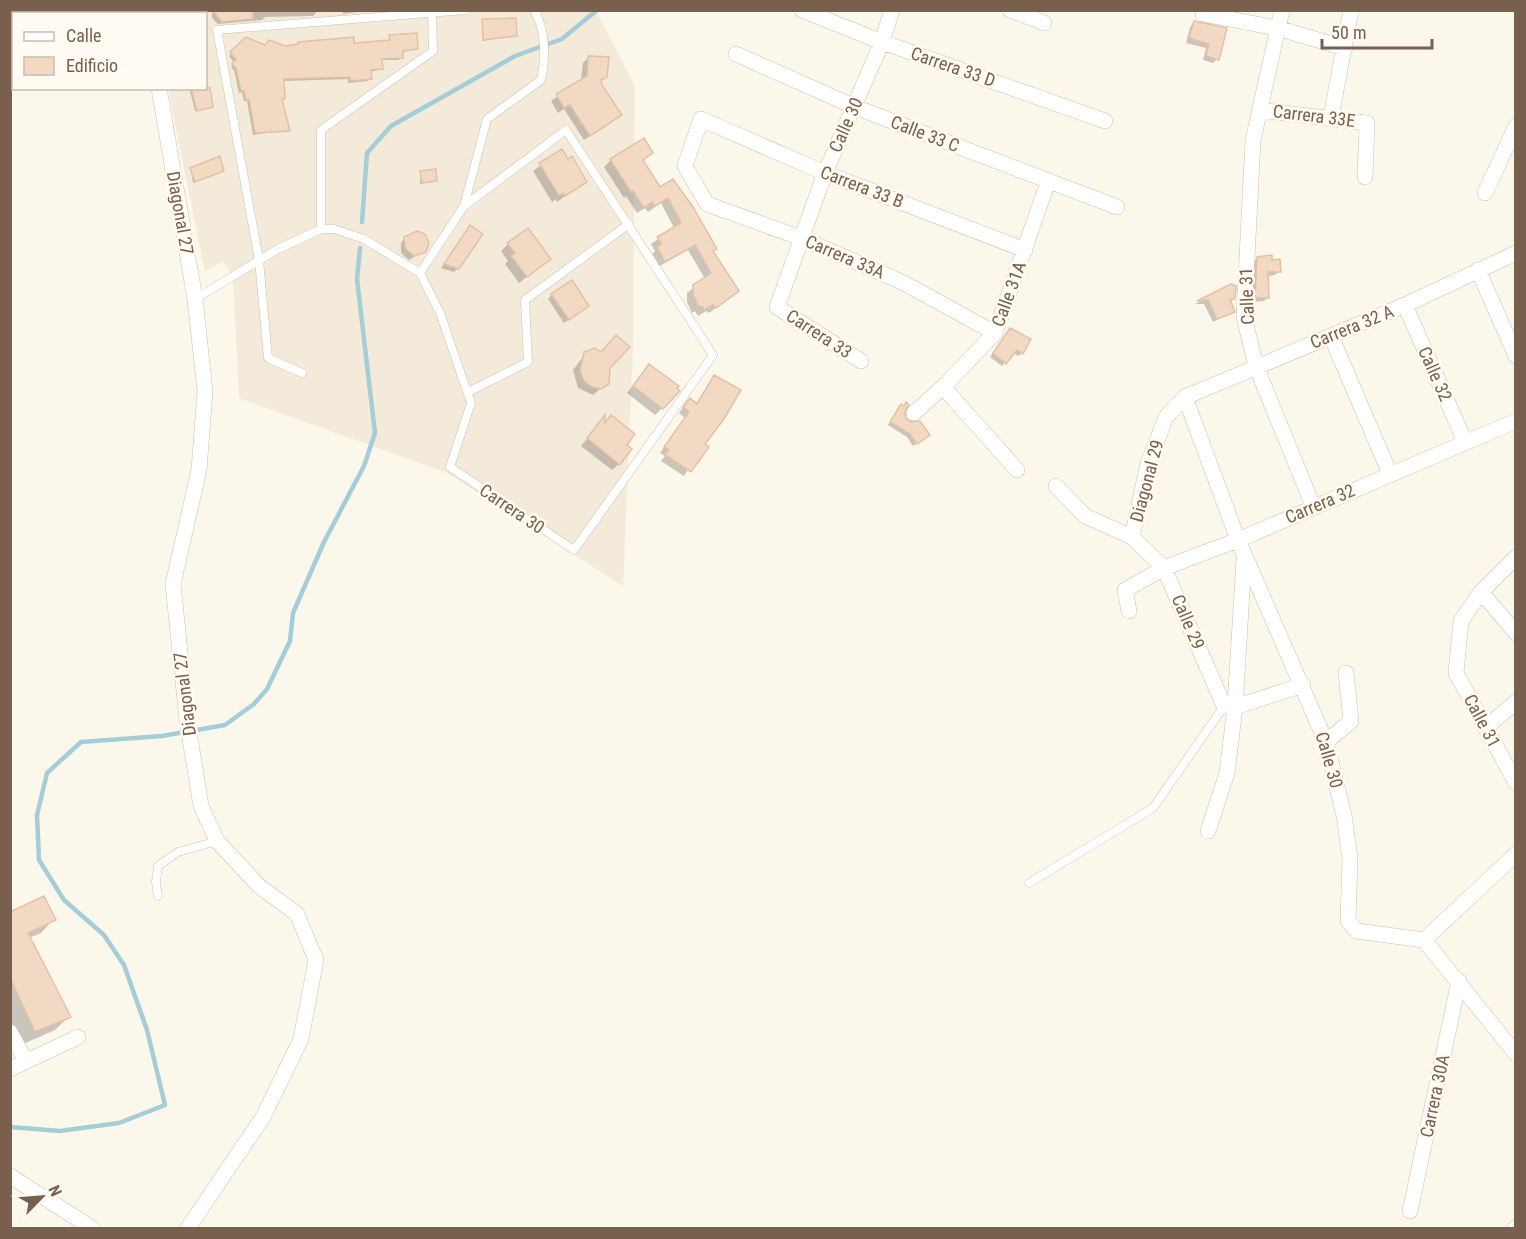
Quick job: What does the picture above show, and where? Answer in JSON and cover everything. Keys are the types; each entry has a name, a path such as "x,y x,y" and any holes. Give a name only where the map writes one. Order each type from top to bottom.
{"street":[{"name":"Carrera 33 D","path":"802,10 882,42 1105,121"},
{"name":"Calle 30","path":"777,307 825,173 882,42 892,10"},
{"path":"1010,10 1044,23"},
{"name":"Calle 31","path":"1282,10 1253,140 1244,317 1256,366 1313,506"},
{"path":"1331,117 1352,10"},
{"path":"1203,12 1277,28 1345,48"},
{"name":"Calle 33 C","path":"736,54 855,107 1117,207"},
{"name":"Diagonal 27","path":"159,90 195,299 206,391 199,470 173,584 187,720 201,806 217,841 259,886 297,914 316,960 301,1039 263,1117 188,1228"},
{"name":"Carrera 33E","path":"1260,110 1367,123 1365,177"},
{"name":"Carrera 33 B","path":"696,186 685,166 701,119 825,173 1025,250"},
{"path":"1485,193 1515,126"},
{"name":"Calle 31A","path":"914,413 943,387 995,333 1048,182"},
{"name":"Carrera 33A","path":"696,186 707,204 801,238 904,283 995,333"},
{"name":"Carrera 32 A","path":"1185,397 1405,305 1515,253"},
{"path":"1478,270 1515,356"},
{"name":"Calle 32","path":"1405,305 1465,442"},
{"name":"Carrera 33","path":"777,307 861,361"},
{"path":"1331,336 1390,474"},
{"path":"943,387 1017,470"},
{"name":"Calle 30","path":"1185,397 1244,555 1303,685 1326,742 1344,815 1350,858 1348,921 1357,931 1424,940"},
{"name":"Diagonal 29","path":"1132,537 1148,464 1166,417 1185,397"},
{"name":"Carrera 32","path":"1129,611 1125,590 1164,568 1238,540 1515,421"},
{"path":"1056,486 1085,516 1132,537"},
{"name":"Calle 29","path":"1132,537 1164,568 1230,707"},
{"path":"1208,831 1227,773 1230,707 1244,555"},
{"name":"Calle 31","path":"1515,557 1481,592 1461,621 1456,673 1515,783"},
{"path":"1481,592 1515,633"},
{"path":"1326,742 1351,721 1346,673"},
{"path":"1230,707 1303,685"},
{"path":"1485,728 1515,702"},
{"path":"1514,1048 1424,940 1515,854"},
{"name":"Carrera 30A","path":"1410,1211 1459,981"},
{"path":"10,1032 26,1061"},
{"path":"10,1069 78,1037"},
{"path":"10,1176 92,1228"}],"lane":[{"path":"302,373 268,358 258,260 217,30 465,10"},
{"path":"420,273 464,206 487,118 541,80 546,60 538,18 534,10"},
{"path":"321,229 321,130 433,51 432,12"},
{"path":"195,299 258,260 321,229 334,229 364,239 420,273 440,313 468,392 528,362 525,300 628,224 566,130 464,206"},
{"name":"Carrera 30","path":"468,392 471,403 450,467 574,550 713,356 628,224"},
{"path":"1029,883 1153,808 1230,707"},
{"path":"159,896 156,882 158,866 178,852 217,841"}],"shaded area":[{"path":"596,11 635,86 633,347 623,586 447,473 239,398 233,278 223,261 205,271 168,90 207,90 207,12 158,12"}],"building":[{"path":"212,10 253,10 253,19 222,22"},
{"path":"516,18 517,36 483,40 482,19"},
{"path":"1194,21 1227,28 1219,60 1206,56 1209,44 1189,38"},
{"path":"417,33 418,49 403,51 403,58 382,59 383,69 371,70 372,79 350,81 350,77 284,79 285,99 282,99 290,131 255,133 249,99 246,100 244,91 241,91 236,68 232,64 236,59 230,52 246,37 265,45 269,40 285,46 298,44 298,42 354,37 354,43 390,40 389,35"},
{"path":"588,56 609,57 607,77 601,80 602,85 622,115 590,136 570,105 564,108 556,94 587,76"},
{"path":"210,88 213,107 197,111 192,90"},
{"path":"644,138 653,153 643,160 660,187 673,179 693,207 717,249 713,251 739,291 716,308 713,305 704,310 702,306 699,307 693,295 693,285 711,273 695,245 665,262 657,247 661,244 657,237 681,223 668,198 655,206 652,202 644,208 610,159"},
{"path":"562,149 568,159 572,156 587,182 565,196 563,193 559,196 539,163"},
{"path":"220,156 224,171 195,182 190,168"},
{"path":"436,169 437,181 422,183 420,171"},
{"path":"470,225 483,234 459,269 444,264"},
{"path":"528,228 551,259 527,277 511,256 515,253 507,243"},
{"path":"417,231 425,234 429,243 426,252 414,256 405,248 404,237"},
{"path":"1272,255 1272,260 1280,259 1281,272 1268,272 1269,298 1255,298 1257,257"},
{"path":"572,280 589,306 569,320 551,294"},
{"path":"1231,284 1236,286 1235,299 1230,299 1235,312 1217,319 1208,300 1197,301"},
{"path":"1010,328 1031,339 1023,354 1017,350 1006,364 993,353"},
{"path":"616,335 630,347 610,368 609,384 601,389 592,387 584,381 580,371 584,352 595,348 601,352"},
{"path":"649,364 679,386 677,388 680,391 663,409 633,386"},
{"path":"714,375 741,390 724,419 705,444 709,447 691,472 665,455 669,450 664,447 689,412 683,407 690,398 697,404"},
{"path":"906,402 909,405 905,411 906,419 912,422 920,421 930,435 917,444 910,434 890,422 901,404 904,406"},
{"path":"605,415 605,423 611,415 635,434 627,445 632,449 620,465 587,438"},
{"path":"44,896 56,920 28,933 71,1017 35,1032 10,978 10,912"}],"waterway":[{"path":"362,222 367,153 391,126 515,56 562,39 597,10"},
{"path":"10,1127 60,1131 119,1123 165,1105 147,1030 124,965 104,935 64,900 39,860 37,815 47,773 81,742 162,736 225,725 254,704 267,689 290,641 293,613 324,542 364,466 375,433 357,279 360,248"}]}
